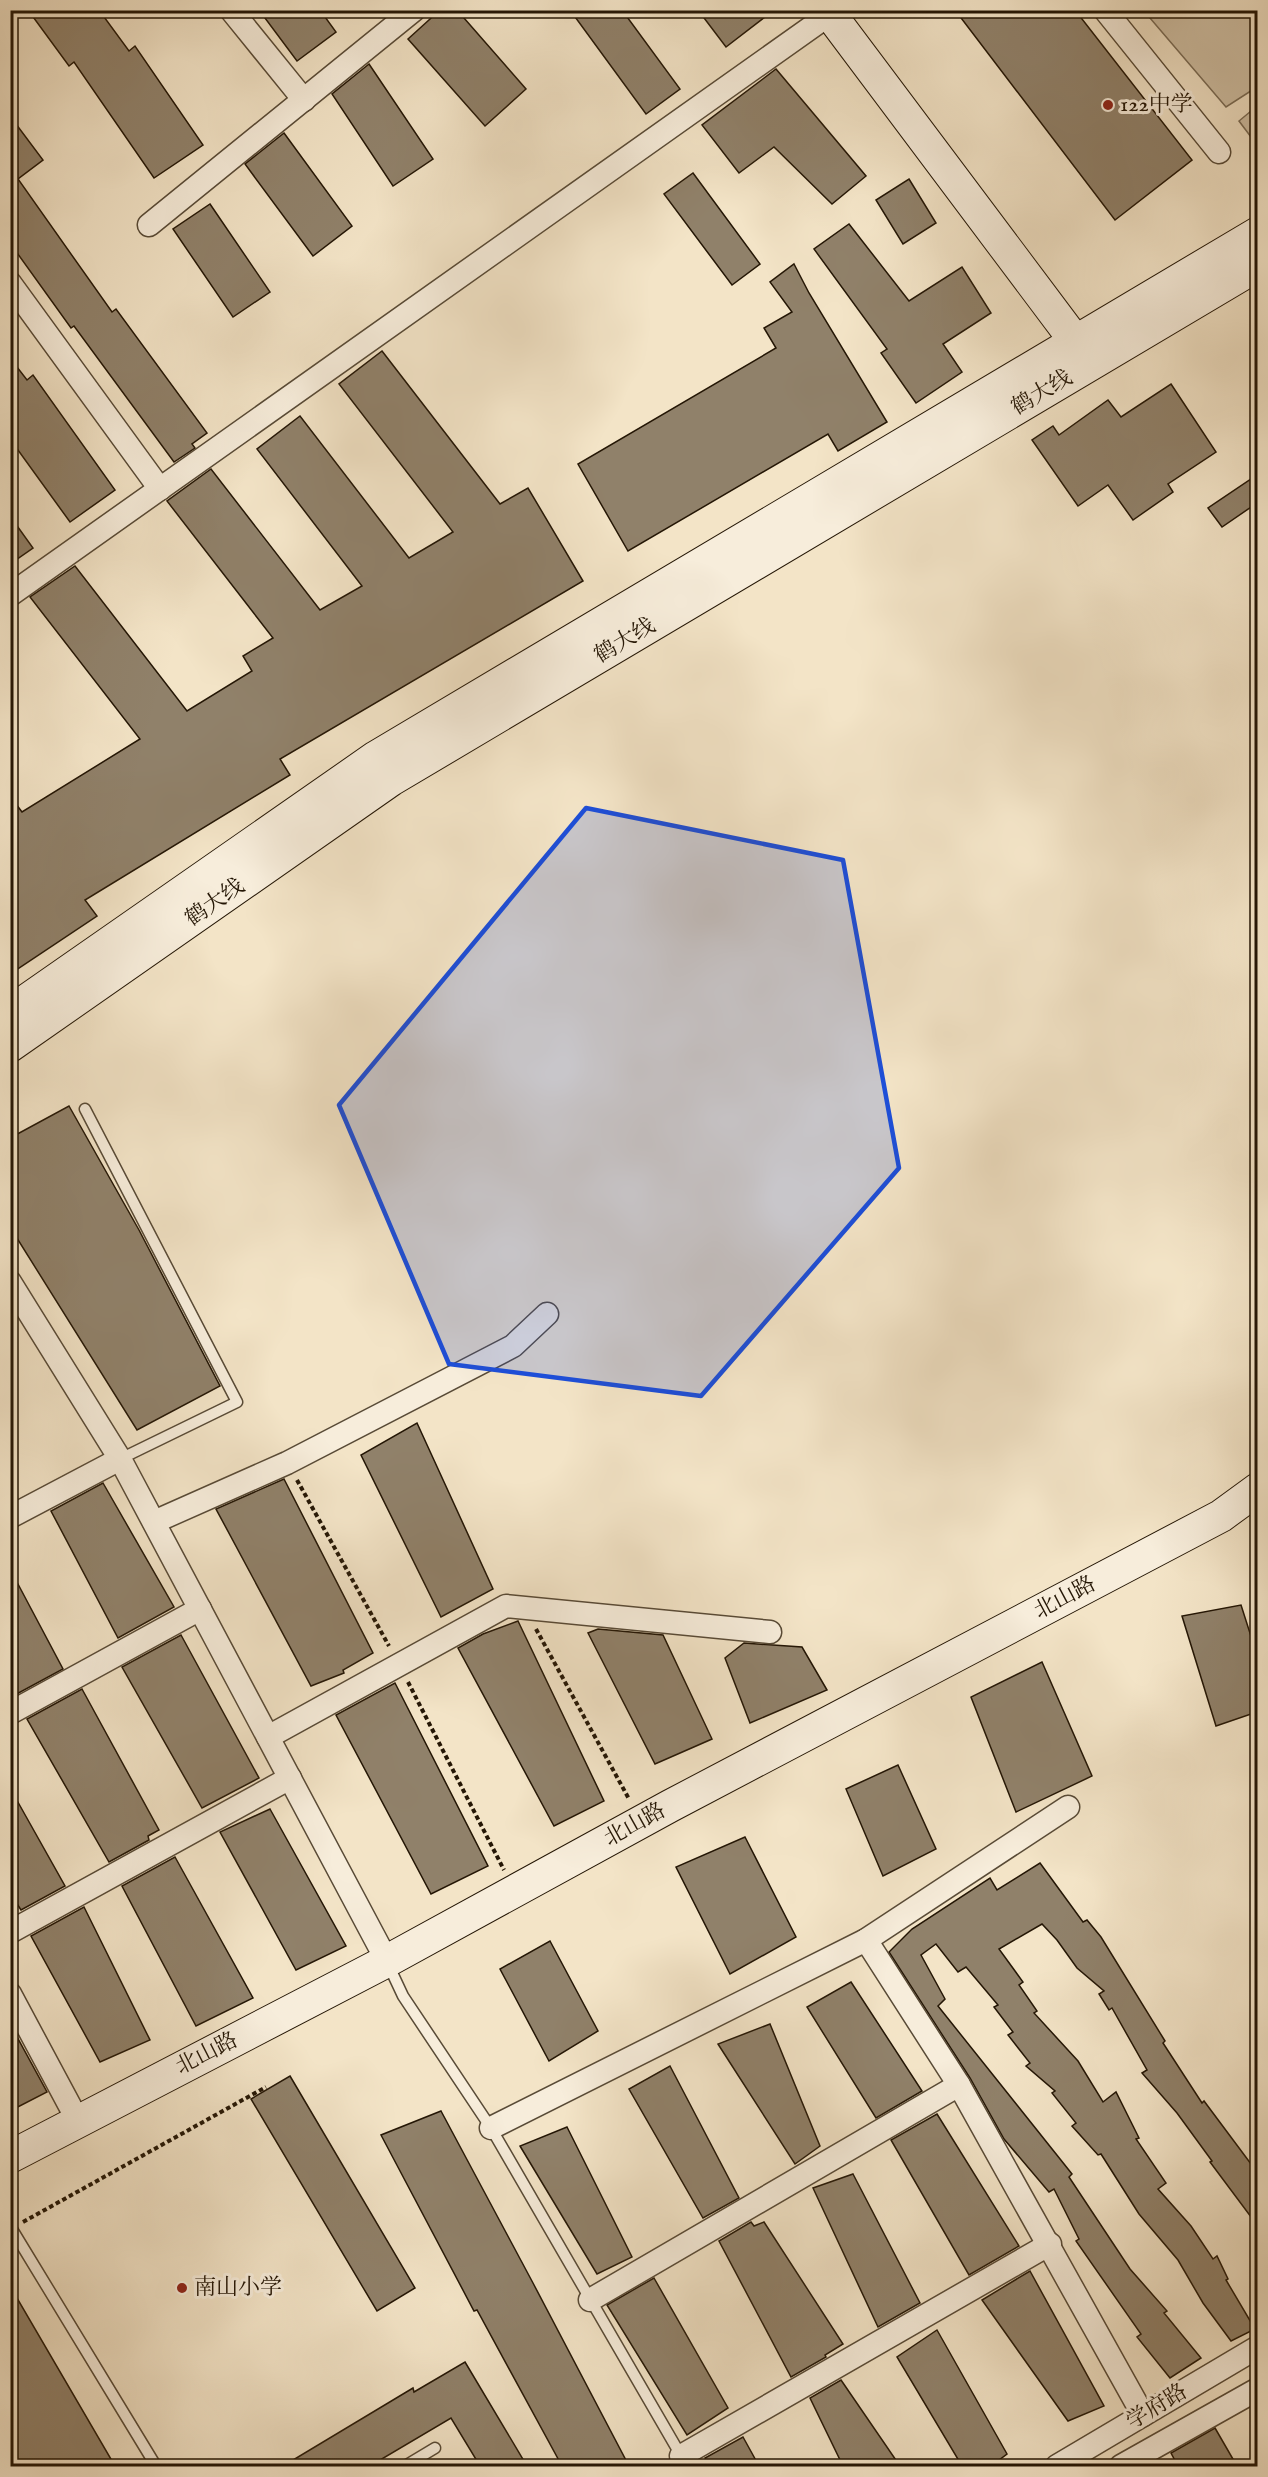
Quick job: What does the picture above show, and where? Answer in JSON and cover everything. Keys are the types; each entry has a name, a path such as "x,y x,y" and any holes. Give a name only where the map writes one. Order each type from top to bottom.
{"main road":[{"path":"829,12 1084,352"},
{"name":"鹤大线","path":"10,1046 392,780 1084,352 1257,233"},
{"name":"鹤大线","path":"10,1012 376,757 1084,352 1257,265"},
{"name":"北山路","path":"10,2157 387,1961 641,1822 1221,1516 1257,1489"}],"street":[{"path":"231,10 304,100"},
{"path":"149,225 414,10"},
{"path":"1105,10 1219,152"},
{"path":"10,595 829,12"},
{"path":"10,283 160,489"},
{"path":"10,1282 120,1459 387,1961"},
{"path":"153,1522 287,1463 513,1346 547,1314"},
{"path":"10,1517 120,1459"},
{"path":"268,1737 506,1606 770,1632"},
{"path":"10,1713 200,1609"},
{"path":"10,1932 290,1778"},
{"path":"491,2128 866,1940 1068,1807"},
{"path":"866,1940 959,2085 1050,2244 1143,2415"},
{"path":"10,1995 78,2121"},
{"path":"590,2300 959,2085"},
{"path":"684,2461 1050,2244"},
{"name":"学府路","path":"1057,2466 1257,2347"},
{"path":"1120,2466 1257,2389"}],"lane":[{"path":"85,1109 237,1402 120,1459"},
{"path":"387,1961 403,1996 491,2128 684,2461"},
{"path":"11,2228 156,2466"},
{"path":"405,2466 435,2448"}],"path":[{"path":"287,1463 399,1664 514,1891"},
{"path":"525,1608 641,1822"},
{"path":"11,2228 266,2087"}],"highlighted area":[{"path":"586,808 843,860 899,1168 701,1396 449,1364 339,1105"}],"shaded area":[{"path":"1144,11 1257,11 1257,87 1226,107"},
{"path":"1257,106 1257,145 1239,121"}],"building":[{"path":"28,10 99,10 129,51 135,46 203,145 154,178 74,62 69,66"},
{"path":"259,10 320,10 336,32 297,61"},
{"path":"440,10 457,10 526,89 485,126 408,39"},
{"path":"570,10 622,10 680,89 646,114"},
{"path":"698,10 774,10 726,47"},
{"path":"955,10 1075,10 1192,160 1115,220"},
{"path":"369,64 433,159 393,186 332,94"},
{"path":"776,69 866,176 832,204 774,147 739,173 702,125"},
{"path":"10,116 43,160 18,179 112,312 116,309 207,433 192,444 195,448 174,462 74,326 71,328 10,243"},
{"path":"284,133 352,226 313,256 245,164"},
{"path":"693,173 760,264 732,285 664,194"},
{"path":"909,179 936,223 903,244 876,200"},
{"path":"210,204 270,292 233,317 173,229"},
{"path":"849,224 909,301 962,267 991,313 943,344 962,372 916,403 881,353 887,349 814,249"},
{"path":"794,264 887,422 838,451 828,434 628,551 578,464 776,348 764,328 792,312 770,282"},
{"path":"382,351 500,504 528,488 583,581 280,759 290,775 85,900 97,916 10,974 10,796 22,812 140,739 30,597 75,566 187,711 252,671 243,656 273,638 167,501 211,469 320,610 362,586 257,449 300,416 409,558 453,532 339,384"},
{"path":"10,358 27,380 33,375 115,490 70,522 10,439"},
{"path":"1171,384 1216,452 1168,484 1173,492 1133,520 1108,485 1078,506 1032,440 1053,426 1059,435 1108,400 1121,417"},
{"path":"1257,475 1257,503 1222,527 1208,508"},
{"path":"10,516 33,548 10,564"},
{"path":"69,1106 139,1230 220,1386 137,1430 10,1227 10,1138"},
{"path":"417,1423 493,1589 441,1617 361,1455"},
{"path":"284,1479 373,1653 343,1670 344,1673 311,1686 216,1509"},
{"path":"103,1483 174,1607 118,1638 51,1511"},
{"path":"10,1569 63,1669 13,1696 10,1691"},
{"path":"1241,1605 1257,1655 1257,1712 1216,1726 1182,1616"},
{"path":"518,1621 604,1801 554,1826 458,1648 483,1634"},
{"path":"598,1629 663,1635 712,1739 655,1764 588,1633"},
{"path":"181,1635 259,1778 202,1808 122,1667"},
{"path":"744,1643 802,1647 827,1690 750,1723 725,1658"},
{"path":"1042,1662 1092,1776 1016,1812 971,1697"},
{"path":"395,1683 488,1866 431,1894 336,1715"},
{"path":"82,1689 159,1830 148,1836 149,1840 109,1862 27,1719"},
{"path":"898,1765 936,1849 883,1876 846,1789"},
{"path":"10,1788 65,1886 21,1910 10,1893"},
{"path":"270,1809 346,1946 296,1970 220,1832"},
{"path":"745,1837 796,1937 730,1974 676,1867"},
{"path":"175,1857 253,1998 196,2026 122,1886"},
{"path":"1040,1863 1083,1922 1087,1920 1101,1937 1165,2041 1163,2043 1202,2103 1204,2101 1257,2172 1257,2225 1177,2113 1142,2073 1147,2070 1112,2008 1109,2010 1099,1994 1104,1991 1077,1968 1057,1940 1042,1924 999,1949 1023,1982 1019,1985 1037,2011 1034,2013 1078,2061 1103,2102 1116,2092 1139,2138 1136,2139 1166,2183 1158,2189 1191,2226 1213,2259 1217,2256 1228,2279 1226,2280 1255,2329 1231,2341 1203,2303 1178,2260 1139,2214 1101,2154 1098,2155 1072,2126 1076,2123 1052,2093 1055,2091 1026,2066 1030,2063 1008,2035 1013,2032 994,2007 998,2005 966,1967 958,1972 936,1944 921,1955 945,1999 938,2006 1072,2174 1069,2177 1130,2269 1167,2311 1164,2313 1201,2358 1170,2378 1137,2337 1141,2334 1076,2241 1079,2239 1054,2189 1049,2192 1004,2139 970,2078 889,1952 912,1929 990,1878 997,1890"},
{"path":"84,1907 150,2040 100,2062 31,1936"},
{"path":"550,1941 598,2031 549,2061 500,1969"},
{"path":"851,1982 922,2091 876,2118 807,2007"},
{"path":"10,2024 47,2092 10,2111"},
{"path":"770,2024 820,2146 795,2164 718,2044"},
{"path":"670,2066 739,2198 703,2218 629,2089"},
{"path":"290,2076 415,2288 377,2311 251,2099"},
{"path":"441,2111 629,2466 562,2466 477,2310 474,2311 381,2135"},
{"path":"937,2114 1019,2246 969,2275 891,2140"},
{"path":"567,2127 632,2257 597,2274 520,2146"},
{"path":"853,2174 920,2303 878,2327 813,2188"},
{"path":"751,2222 754,2226 764,2222 843,2344 825,2355 826,2357 791,2377 719,2241"},
{"path":"1030,2271 1104,2406 1068,2421 982,2300"},
{"path":"654,2278 728,2408 687,2435 607,2305"},
{"path":"10,2286 115,2466 10,2466"},
{"path":"937,2330 1007,2454 991,2466 962,2466 897,2357"},
{"path":"465,2362 527,2466 480,2466 451,2418 370,2466 283,2466 413,2388 414,2392"},
{"path":"841,2380 900,2466 843,2466 810,2398"},
{"path":"1215,2428 1237,2466 1178,2466 1171,2453"},
{"path":"743,2437 759,2466 710,2466 705,2458"}],"place":[{"name":"122中学","path":"1108,105"},
{"name":"南山小学","path":"182,2288"}]}
